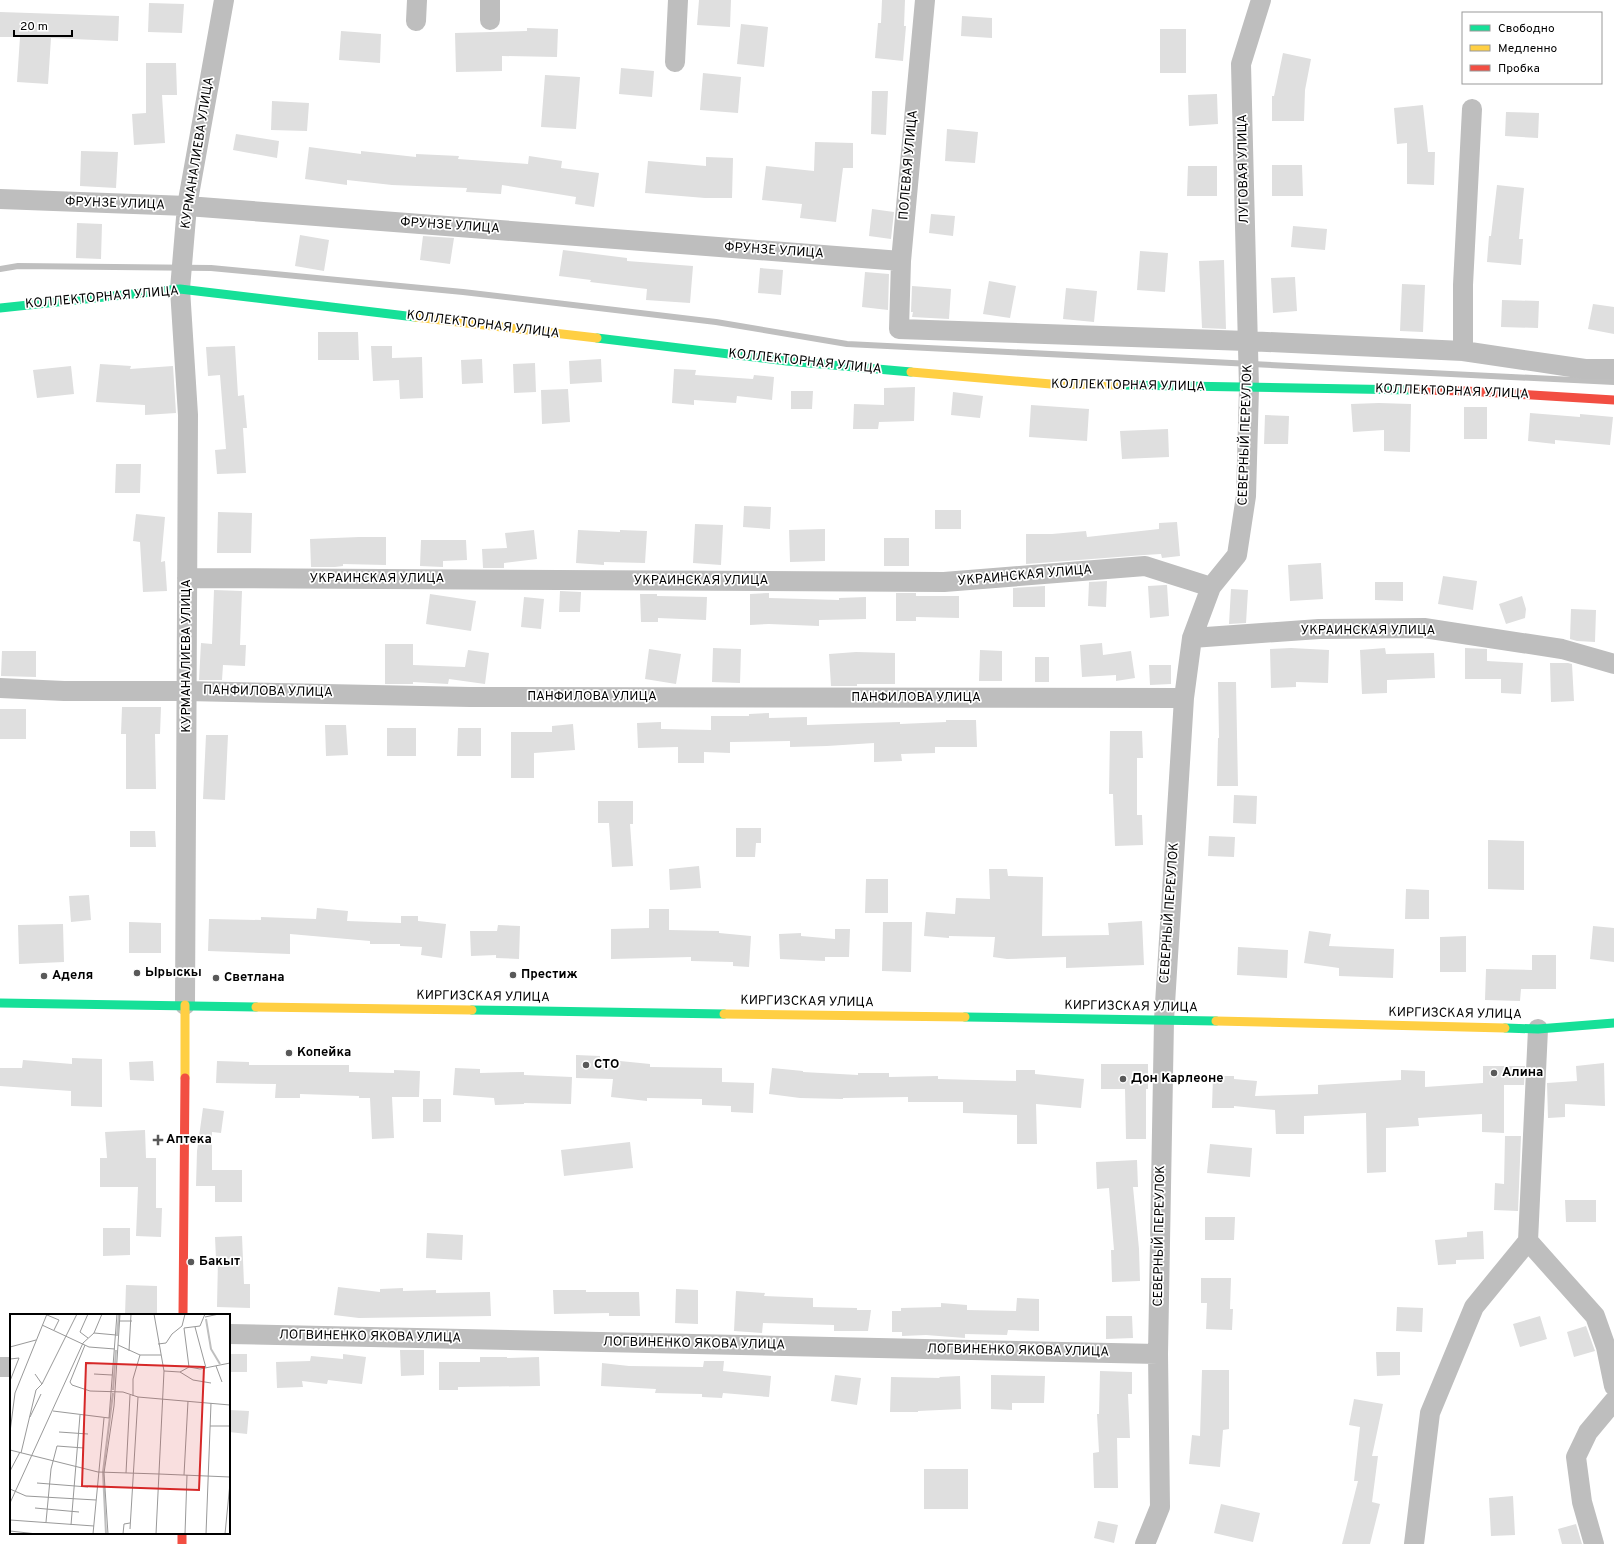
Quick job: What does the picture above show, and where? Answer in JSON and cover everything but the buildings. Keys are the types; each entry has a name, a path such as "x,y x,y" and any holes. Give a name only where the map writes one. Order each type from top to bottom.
{"main road":[{"name":"КОЛЛЕКТОРНАЯ УЛИЦА","path":"0,308 180,290 787,361 1051,384 1466,391 1614,400"},
{"name":"КИРГИЗСКАЯ УЛИЦА","path":"0,1003 1164,1020 1538,1029 1614,1023"},
{"name":"КУРМАНАЛИЕВА УЛИЦА","path":"183,1314 185,1005"}],"street":[{"name":"КУРМАНАЛИЕВА УЛИЦА","path":"185,1005 188,415 180,290 187,206 224,0"},
{"path":"416,21 417,0"},
{"path":"490,0 490,20"},
{"path":"675,62 678,0"},
{"name":"ПОЛЕВАЯ УЛИЦА","path":"925,0 900,261 899,329 1247,341"},
{"name":"ЛУГОВАЯ УЛИЦА","path":"1247,341 1241,64 1261,0"},
{"path":"1463,351 1463,285 1472,110"},
{"name":"ФРУНЗЕ УЛИЦА","path":"0,199 187,206 900,261"},
{"path":"1247,341 1463,351 1585,369 1614,369"},
{"name":"СЕВЕРНЫЙ ПЕРЕУЛОК","path":"1145,1544 1160,1507 1158,1354 1164,1020 1184,698 1192,638 1211,587 1237,555 1246,496 1249,388 1247,341"},
{"name":"УКРАИНСКАЯ УЛИЦА","path":"187,578 944,582 1145,566 1211,587"},
{"name":"УКРАИНСКАЯ УЛИЦА","path":"1192,638 1319,629 1424,628 1562,649 1614,664"},
{"name":"ПАНФИЛОВА УЛИЦА","path":"0,688 64,691 186,691 470,697 1184,698"},
{"path":"1414,1544 1430,1414 1474,1306 1528,1241 1538,1029"},
{"path":"1528,1241 1595,1316 1610,1348 1614,1386"},
{"name":"ЛОГВИНЕНКО ЯКОВА УЛИЦА","path":"230,1334 1158,1354"},
{"path":"1594,1544 1582,1502 1576,1457 1588,1432 1614,1401"}],"waterway":[{"path":"0,269 18,266 211,268 463,292 716,322 847,344 1614,382"}],"traffic: fast":[{"path":"0,308 180,289 415,317"},
{"path":"597,338 787,361 911,372"},
{"path":"1122,385 1412,390"},
{"path":"0,1003 256,1007"},
{"path":"472,1010 724,1014"},
{"path":"965,1017 1216,1021"},
{"path":"1505,1028 1538,1029 1614,1023"}],"traffic: slow":[{"path":"415,317 597,338"},
{"path":"911,372 1051,384 1122,385"},
{"path":"185,1005 185,1078"},
{"path":"256,1007 472,1010"},
{"path":"724,1014 965,1017"},
{"path":"1216,1021 1505,1028"}],"traffic: jam":[{"path":"1412,390 1466,391 1614,400"},
{"path":"183,1314 185,1078"},
{"path":"182,1534 182,1544"}],"place":[{"name":"Ырыскы","path":"137,973"},
{"name":"Престиж","path":"513,975"},
{"name":"Аделя","path":"44,976"},
{"name":"Светлана","path":"216,978"},
{"name":"Копейка","path":"289,1053"},
{"name":"СТО","path":"586,1065"},
{"name":"Алина","path":"1494,1073"},
{"name":"Дон Карлеоне","path":"1123,1079"},
{"name":"Аптека","path":"158,1140"},
{"name":"Бакыт","path":"191,1262"}]}
